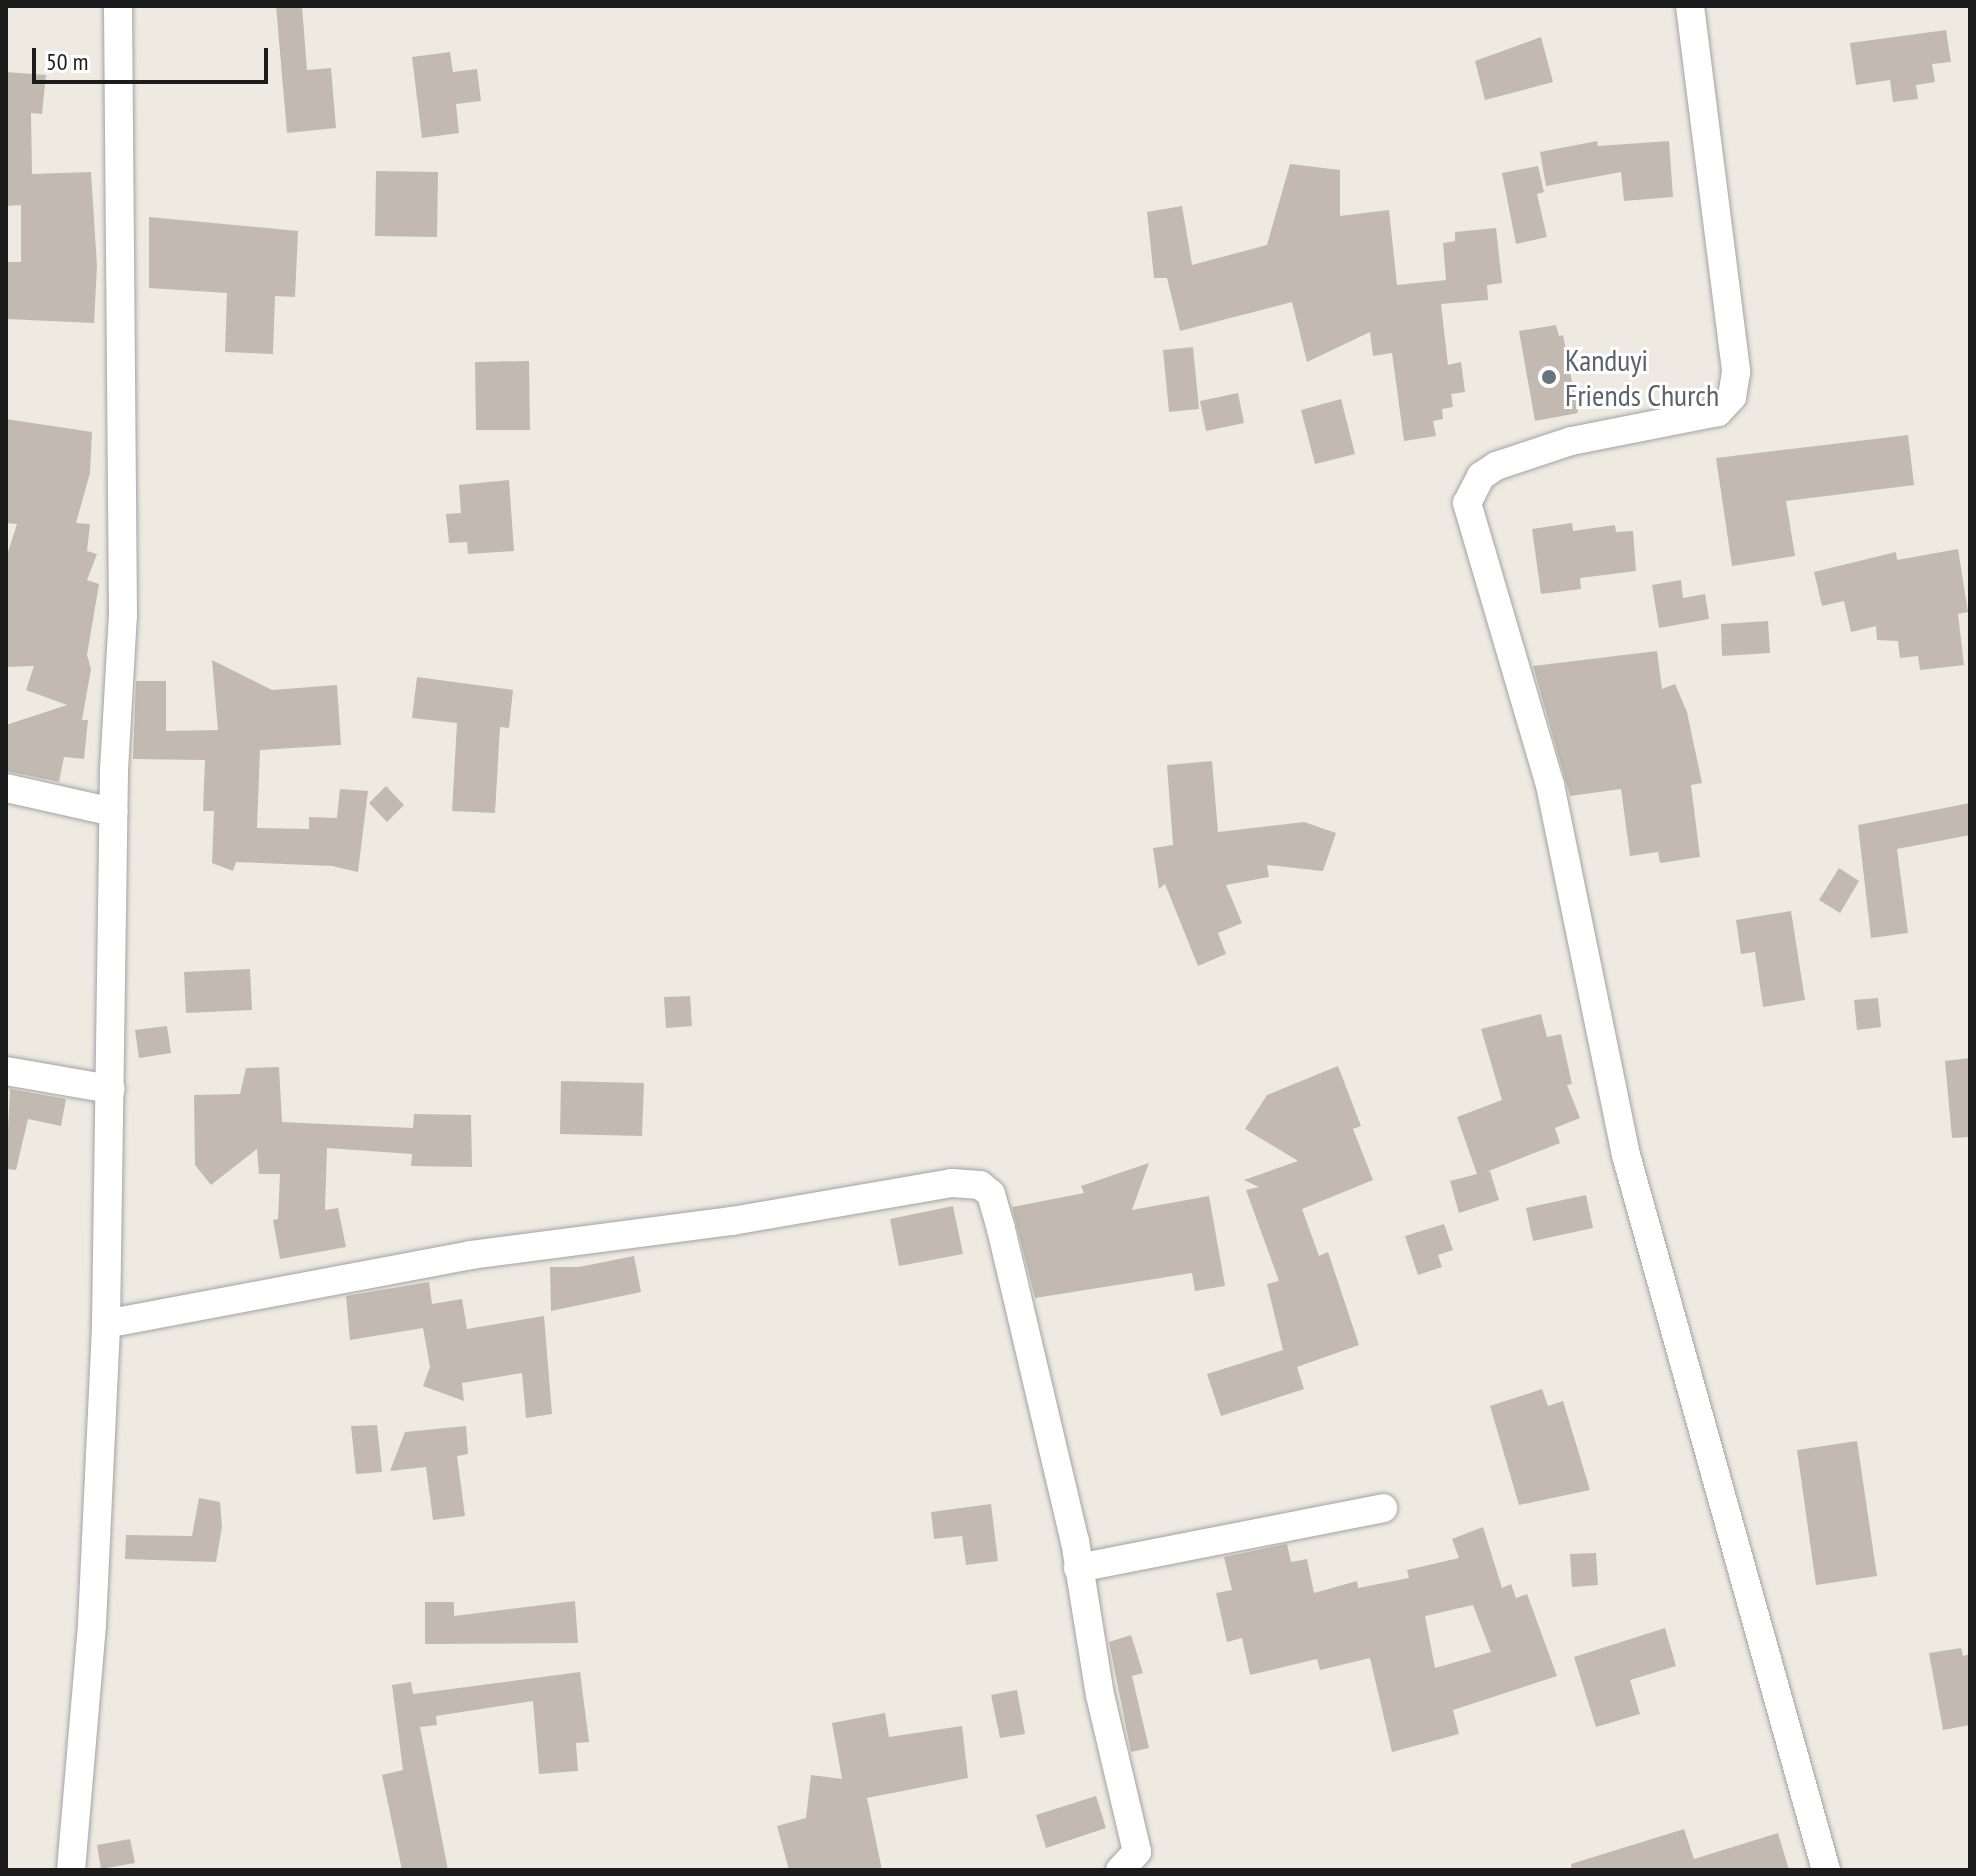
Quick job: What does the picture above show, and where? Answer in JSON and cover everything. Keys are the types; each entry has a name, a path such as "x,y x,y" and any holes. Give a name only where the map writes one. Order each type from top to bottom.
{"street":[{"path":"71,1870 92,1624 106,1324 113,812 123,616 118,6"},
{"path":"1690,6 1736,372 1732,397 1718,412 1571,441 1496,466 1481,476 1467,503 1550,785 1626,1155 1826,1870"},
{"path":"6,788 113,812"},
{"path":"6,1071 110,1089"},
{"path":"106,1324 470,1255 732,1221 952,1183 980,1185 991,1194 1001,1229 1078,1568 1115,1768 1137,1852 1120,1870"},
{"path":"1078,1568 1383,1508"}],"building":[{"path":"276,6 302,6 307,70 331,68 336,128 287,133"},
{"path":"1946,30 1951,62 1932,64 1935,82 1916,85 1918,99 1893,102 1890,80 1856,85 1850,43"},
{"path":"1541,37 1553,82 1485,100 1475,61"},
{"path":"450,52 453,72 477,69 481,101 456,104 459,133 422,138 412,57"},
{"path":"6,72 46,75 42,114 31,113 32,174 91,172 97,266 94,323 6,319 6,262 21,262 21,205 6,206"},
{"path":"1597,141 1598,146 1669,141 1673,197 1624,201 1621,172 1546,186 1540,152"},
{"path":"1290,164 1340,170 1340,216 1389,210 1397,285 1446,280 1443,243 1455,241 1455,232 1496,228 1502,283 1487,285 1488,300 1441,304 1448,365 1461,362 1465,392 1451,394 1453,407 1442,409 1443,419 1433,421 1436,436 1404,441 1392,353 1373,356 1370,332 1307,362 1292,302 1180,331 1167,278 1154,278 1147,212 1182,206 1192,265 1267,245"},
{"path":"1538,166 1544,192 1537,194 1547,237 1516,244 1502,173"},
{"path":"376,171 438,172 437,237 375,236"},
{"path":"149,217 298,231 295,297 275,296 273,354 225,352 227,293 149,288"},
{"name":"Kanduyi Friends Church","path":"1556,325 1559,336 1563,335 1578,413 1535,421 1519,331"},
{"path":"1193,347 1199,409 1169,412 1163,350"},
{"path":"529,361 530,430 476,430 475,362"},
{"path":"1238,393 1244,423 1206,431 1200,401"},
{"path":"1341,399 1355,454 1315,464 1301,410"},
{"path":"6,419 92,432 90,473 76,523 90,524 87,551 97,554 87,580 99,584 87,655 91,669 82,720 88,720 84,759 64,757 59,782 6,771 6,725 67,705 26,690 34,666 6,667 6,558 17,524 6,523"},
{"path":"1908,435 1914,485 1786,501 1795,556 1732,566 1716,458"},
{"path":"509,480 514,551 468,554 467,542 449,543 446,514 461,513 459,485"},
{"path":"1572,523 1573,531 1615,525 1616,532 1633,531 1636,571 1580,578 1581,589 1541,594 1532,529"},
{"path":"1958,549 1968,612 1958,614 1964,665 1920,670 1918,656 1900,658 1898,641 1877,640 1876,626 1851,632 1844,601 1822,606 1814,572 1896,552 1897,560"},
{"path":"1681,580 1683,598 1705,594 1709,619 1659,628 1652,585"},
{"path":"1768,621 1770,653 1722,656 1721,624"},
{"path":"1657,651 1662,689 1675,684 1687,712 1702,783 1691,785 1700,857 1660,863 1658,852 1630,856 1621,789 1570,796 1533,666"},
{"path":"212,660 272,690 337,685 341,745 260,750 257,828 309,829 309,817 337,818 340,789 368,791 358,872 332,866 236,862 233,871 212,863 214,811 203,811 205,760 133,759 136,681 166,681 166,731 218,730"},
{"path":"417,677 513,690 509,728 500,727 495,813 452,811 457,723 412,718"},
{"path":"1212,761 1218,832 1304,822 1336,833 1323,871 1267,865 1269,877 1226,885 1242,923 1218,933 1226,954 1198,966 1165,884 1159,889 1153,848 1173,845 1167,765"},
{"path":"386,786 404,805 387,822 369,803"},
{"path":"1970,803 1970,835 1897,849 1908,933 1871,938 1858,825"},
{"path":"1839,868 1859,881 1840,913 1819,900"},
{"path":"1791,911 1805,1000 1763,1007 1755,952 1741,954 1736,920"},
{"path":"250,969 252,1010 186,1013 184,972"},
{"path":"690,996 692,1026 666,1028 664,997"},
{"path":"1878,998 1881,1027 1857,1030 1854,1000"},
{"path":"1541,1014 1547,1037 1561,1034 1572,1084 1567,1085 1580,1118 1555,1128 1560,1143 1486,1172 1490,1171 1499,1200 1459,1213 1450,1181 1477,1174 1457,1117 1502,1100 1481,1029"},
{"path":"167,1026 171,1053 139,1058 135,1030"},
{"path":"1970,1058 1970,1137 1952,1138 1945,1061"},
{"path":"1338,1066 1361,1126 1353,1129 1373,1180 1302,1209 1319,1256 1328,1252 1359,1345 1297,1367 1304,1389 1221,1416 1207,1374 1283,1350 1267,1284 1279,1281 1246,1190 1259,1187 1244,1180 1298,1161 1245,1129 1267,1095"},
{"path":"279,1067 282,1122 413,1128 414,1114 471,1115 472,1167 411,1166 412,1154 327,1148 325,1210 338,1208 346,1247 280,1259 273,1220 278,1219 280,1174 259,1174 257,1149 211,1185 195,1165 194,1095 240,1094 246,1068"},
{"path":"561,1081 644,1083 642,1136 560,1134"},
{"path":"10,1089 66,1099 61,1126 28,1119 16,1170 6,1169"},
{"path":"1149,1163 1132,1210 1209,1196 1225,1286 1195,1291 1192,1273 1035,1298 1012,1207 1084,1193 1081,1186"},
{"path":"1586,1195 1593,1228 1533,1241 1526,1208"},
{"path":"953,1206 963,1254 899,1266 890,1219"},
{"path":"1444,1224 1453,1250 1438,1255 1442,1267 1418,1275 1405,1236"},
{"path":"634,1256 641,1292 551,1311 550,1267 579,1267"},
{"path":"429,1282 432,1304 462,1299 467,1329 544,1316 552,1414 526,1418 522,1373 462,1383 464,1401 423,1386 430,1367 423,1328 350,1340 346,1296"},
{"path":"1542,1389 1548,1406 1563,1401 1590,1490 1519,1505 1490,1406"},
{"path":"377,1425 382,1472 356,1474 351,1426"},
{"path":"466,1426 468,1454 457,1456 465,1516 433,1520 426,1467 390,1471 405,1432"},
{"path":"1857,1441 1877,1576 1816,1585 1797,1450"},
{"path":"199,1498 220,1502 222,1527 216,1562 125,1559 126,1535 192,1536"},
{"path":"991,1504 998,1561 966,1565 962,1536 934,1539 931,1512"},
{"path":"1483,1527 1502,1588 1511,1584 1516,1598 1527,1594 1557,1676 1453,1710 1459,1734 1392,1752 1370,1658 1320,1670 1317,1659 1250,1675 1242,1638 1227,1642 1216,1593 1232,1590 1224,1557 1287,1544 1291,1562 1307,1559 1314,1593 1357,1581 1358,1588 1409,1578 1407,1570 1459,1558 1452,1539","holes":["1473,1605 1491,1652 1435,1668 1425,1616"]},
{"path":"1596,1553 1598,1585 1572,1587 1570,1554"},
{"path":"575,1601 578,1643 425,1644 425,1602 454,1602 454,1616"},
{"path":"1665,1628 1676,1666 1630,1680 1640,1714 1596,1727 1574,1657"},
{"path":"1131,1635 1143,1673 1132,1676 1149,1748 1131,1752 1109,1642"},
{"path":"1961,1648 1963,1656 1970,1654 1970,1725 1943,1730 1929,1653"},
{"path":"580,1672 589,1742 576,1743 578,1771 539,1774 533,1701 436,1716 437,1725 420,1727 448,1870 402,1870 382,1775 403,1770 392,1685 411,1682 413,1694"},
{"path":"1017,1690 1025,1734 1000,1738 991,1695"},
{"path":"885,1713 889,1737 962,1726 968,1778 867,1798 882,1870 789,1870 777,1826 806,1818 811,1775 842,1779 832,1723"},
{"path":"1096,1796 1106,1828 1046,1848 1036,1815"},
{"path":"1684,1829 1694,1859 1778,1833 1789,1870 1572,1870 1571,1864"},
{"path":"130,1839 135,1863 101,1869 97,1845"}],"place":[{"name":"Kanduyi Friends Church","path":"1549,377"}]}
